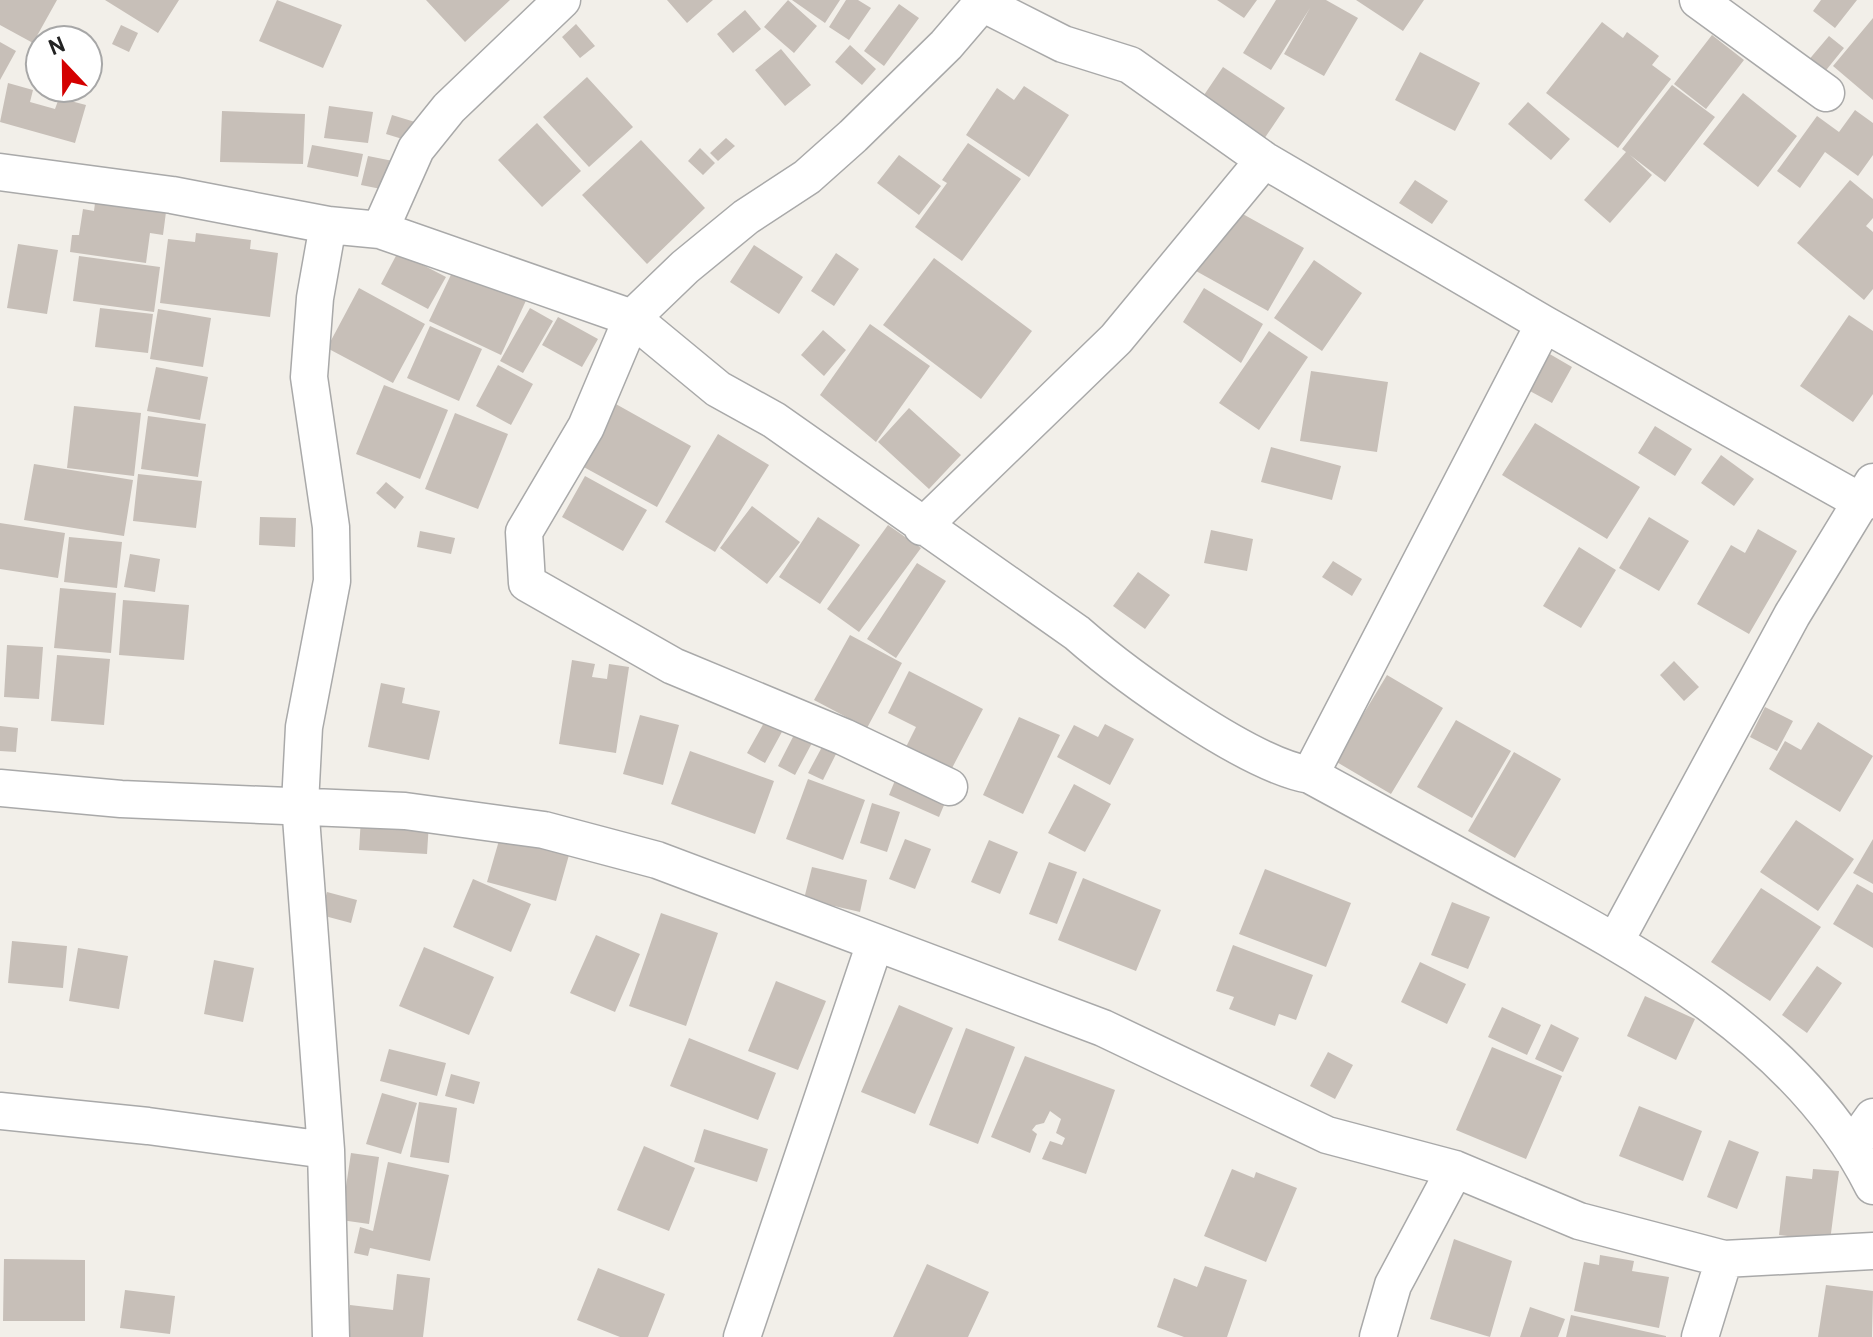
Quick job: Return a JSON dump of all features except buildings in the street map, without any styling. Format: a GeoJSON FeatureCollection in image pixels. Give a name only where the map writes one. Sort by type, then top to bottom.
{"type":"FeatureCollection","features":[{"type":"Feature","properties":{"kind":"street"},"geometry":{"type":"LineString","coordinates":[[380,230],[416,149],[449,108],[562,0]]}},
{"type":"Feature","properties":{"kind":"street"},"geometry":{"type":"LineString","coordinates":[[1698,0],[1826,93]]}},
{"type":"Feature","properties":{"kind":"street"},"geometry":{"type":"LineString","coordinates":[[949,787],[844,737],[673,666],[527,583],[524,532],[586,427],[632,318],[685,267],[746,217],[807,177],[853,136],[946,45],[980,1],[1063,44],[1130,65],[1264,160],[1544,324],[1868,493],[1792,615],[1616,940]]}},
{"type":"Feature","properties":{"kind":"street"},"geometry":{"type":"LineString","coordinates":[[922,527],[1116,339],[1264,160]]}},
{"type":"Feature","properties":{"kind":"street"},"geometry":{"type":"LineString","coordinates":[[0,172],[172,195],[328,225],[380,230],[632,318],[718,389],[774,420],[922,527],[1077,633],[1111,663],[1215,731],[1286,771],[1310,775],[1616,940],[1714,1007],[1791,1075],[1863,1131],[1873,1186]]}},
{"type":"Feature","properties":{"kind":"street"},"geometry":{"type":"LineString","coordinates":[[328,225],[315,298],[309,377],[331,527],[332,581],[304,727],[300,804],[326,1150],[331,1337]]}},
{"type":"Feature","properties":{"kind":"street"},"geometry":{"type":"LineString","coordinates":[[1310,775],[1544,324]]}},
{"type":"Feature","properties":{"kind":"street"},"geometry":{"type":"LineString","coordinates":[[0,788],[121,799],[300,804],[405,811],[544,830],[657,860],[1103,1028],[1327,1135],[1455,1169],[1579,1221],[1724,1259],[1873,1251]]}},
{"type":"Feature","properties":{"kind":"street"},"geometry":{"type":"LineString","coordinates":[[742,1337],[875,943]]}},
{"type":"Feature","properties":{"kind":"street"},"geometry":{"type":"LineString","coordinates":[[0,1111],[148,1126],[326,1150]]}},
{"type":"Feature","properties":{"kind":"street"},"geometry":{"type":"LineString","coordinates":[[1378,1337],[1393,1285],[1455,1169]]}},
{"type":"Feature","properties":{"kind":"street"},"geometry":{"type":"LineString","coordinates":[[1700,1337],[1724,1259]]}}]}
